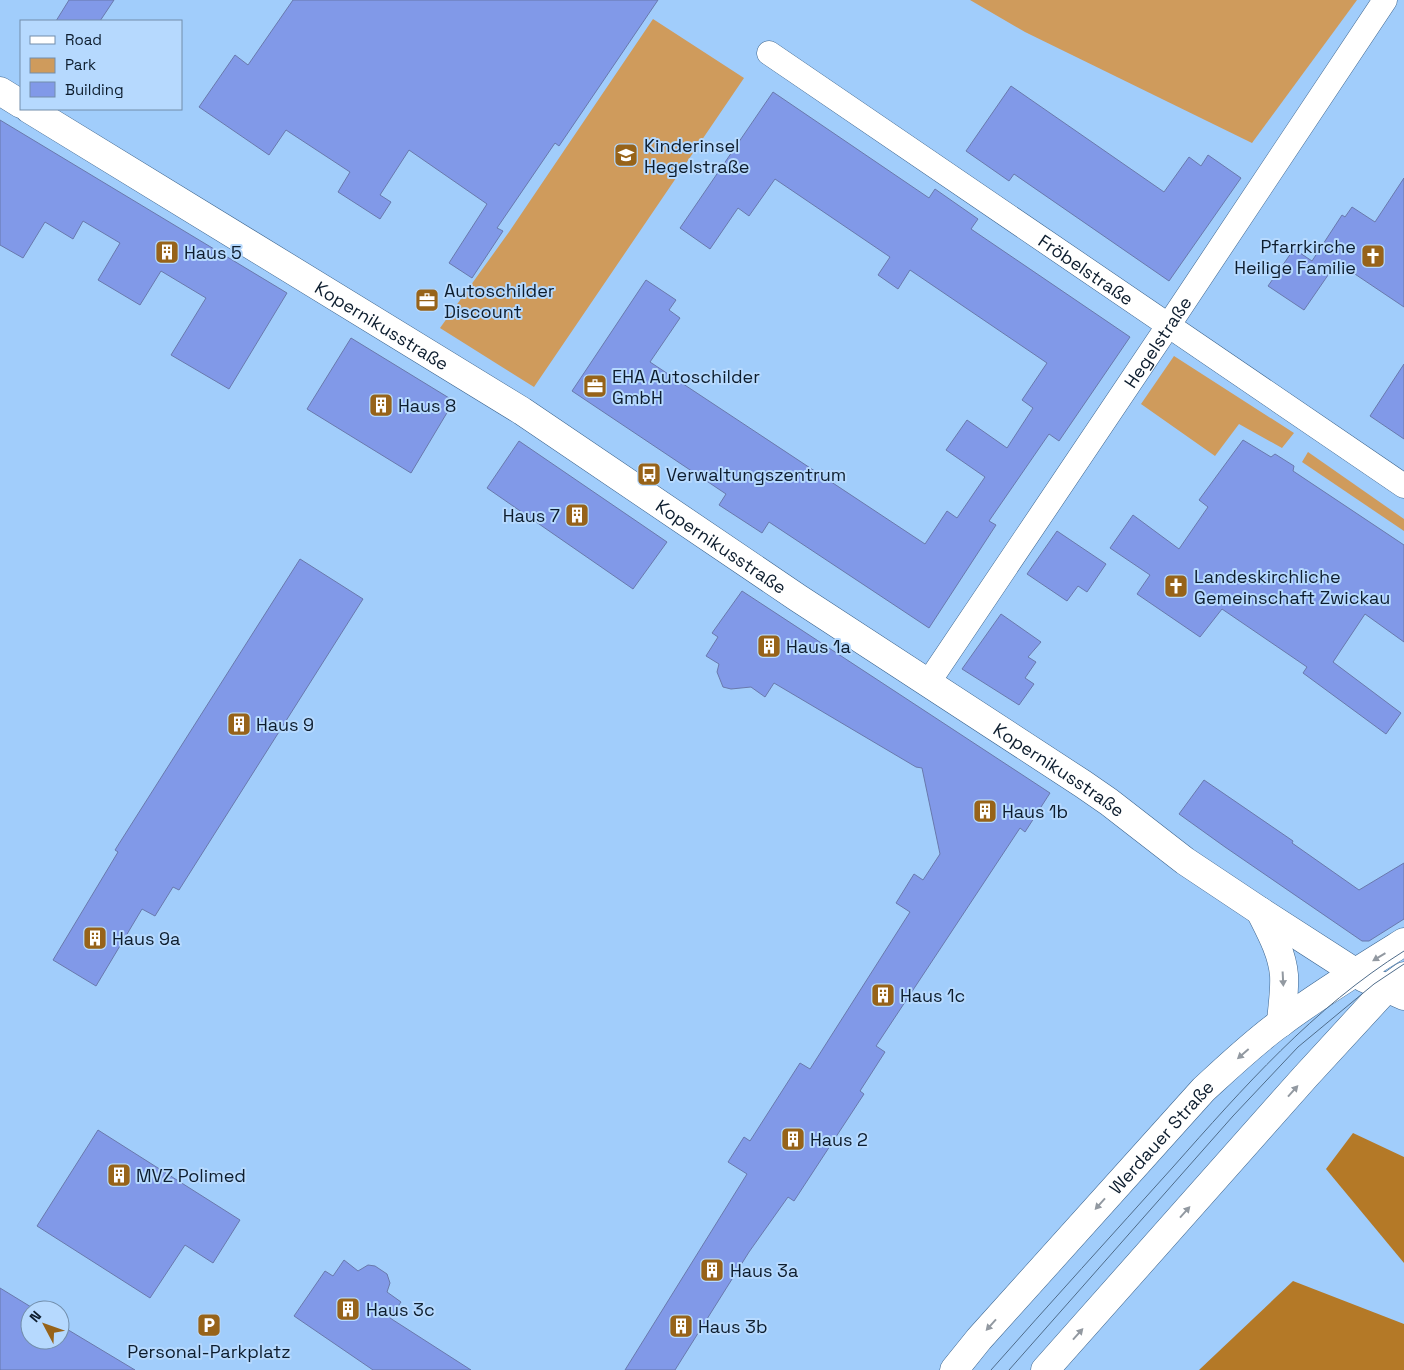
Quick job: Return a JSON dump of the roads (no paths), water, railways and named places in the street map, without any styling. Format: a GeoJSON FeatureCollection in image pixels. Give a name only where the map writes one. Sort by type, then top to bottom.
{"type":"FeatureCollection","features":[{"type":"Feature","properties":{"kind":"street","name":"Hegelstraße"},"geometry":{"type":"LineString","coordinates":[[928,683],[1385,0]]}},
{"type":"Feature","properties":{"kind":"street","name":"Fröbelstraße"},"geometry":{"type":"LineString","coordinates":[[769,53],[1404,486]]}},
{"type":"Feature","properties":{"kind":"street"},"geometry":{"type":"LineString","coordinates":[[0,91],[20,103]]}},
{"type":"Feature","properties":{"kind":"street","name":"Kopernikusstraße"},"geometry":{"type":"LineString","coordinates":[[31,110],[522,412],[798,598],[1083,784],[1185,861],[1260,911],[1355,972],[1398,987]]}},
{"type":"Feature","properties":{"kind":"street"},"geometry":{"type":"LineString","coordinates":[[1260,911],[1273,937],[1284,974],[1284,994],[1280,1023]]}},
{"type":"Feature","properties":{"kind":"street","name":"Werdauer Straße"},"geometry":{"type":"LineString","coordinates":[[954,1370],[978,1339],[1204,1090],[1241,1055],[1280,1023],[1355,972],[1404,942]]}},
{"type":"Feature","properties":{"kind":"street"},"geometry":{"type":"LineString","coordinates":[[1045,1370],[1305,1077],[1398,987]]}},
{"type":"Feature","properties":{"kind":"tram line"},"geometry":{"type":"LineString","coordinates":[[991,1370],[1253,1079],[1309,1024],[1339,998],[1371,973],[1404,951]]}},
{"type":"Feature","properties":{"kind":"tram line"},"geometry":{"type":"LineString","coordinates":[[1009,1370],[1233,1116],[1298,1047],[1374,984],[1404,964]]}},
{"type":"Feature","properties":{"kind":"place","name":"Kinderinsel Hegelstraße"},"geometry":{"type":"Point","coordinates":[626,155]}},
{"type":"Feature","properties":{"kind":"place","name":"Haus 5"},"geometry":{"type":"Point","coordinates":[167,252]}},
{"type":"Feature","properties":{"kind":"place","name":"Pfarrkirche Heilige Familie"},"geometry":{"type":"Point","coordinates":[1373,256]}},
{"type":"Feature","properties":{"kind":"place","name":"Autoschilder Discount"},"geometry":{"type":"Point","coordinates":[427,300]}},
{"type":"Feature","properties":{"kind":"place","name":"EHA Autoschilder GmbH"},"geometry":{"type":"Point","coordinates":[595,386]}},
{"type":"Feature","properties":{"kind":"place","name":"Haus 8"},"geometry":{"type":"Point","coordinates":[381,405]}},
{"type":"Feature","properties":{"kind":"place","name":"Verwaltungszentrum"},"geometry":{"type":"Point","coordinates":[649,474]}},
{"type":"Feature","properties":{"kind":"place","name":"Haus 7"},"geometry":{"type":"Point","coordinates":[577,515]}},
{"type":"Feature","properties":{"kind":"place","name":"Landeskirchliche Gemeinschaft Zwickau"},"geometry":{"type":"Point","coordinates":[1176,586]}},
{"type":"Feature","properties":{"kind":"place","name":"Haus 1a"},"geometry":{"type":"Point","coordinates":[769,646]}},
{"type":"Feature","properties":{"kind":"place","name":"Haus 9"},"geometry":{"type":"Point","coordinates":[239,724]}},
{"type":"Feature","properties":{"kind":"place","name":"Haus 1b"},"geometry":{"type":"Point","coordinates":[985,811]}},
{"type":"Feature","properties":{"kind":"place","name":"Haus 9a"},"geometry":{"type":"Point","coordinates":[95,938]}},
{"type":"Feature","properties":{"kind":"place","name":"Haus 1c"},"geometry":{"type":"Point","coordinates":[883,995]}},
{"type":"Feature","properties":{"kind":"place","name":"Haus 2"},"geometry":{"type":"Point","coordinates":[793,1139]}},
{"type":"Feature","properties":{"kind":"place","name":"MVZ Polimed"},"geometry":{"type":"Point","coordinates":[119,1175]}},
{"type":"Feature","properties":{"kind":"place","name":"Haus 3a"},"geometry":{"type":"Point","coordinates":[712,1270]}},
{"type":"Feature","properties":{"kind":"place","name":"Haus 3c"},"geometry":{"type":"Point","coordinates":[348,1309]}},
{"type":"Feature","properties":{"kind":"place","name":"Personal-Parkplatz"},"geometry":{"type":"Point","coordinates":[209,1325]}},
{"type":"Feature","properties":{"kind":"place","name":"Haus 3b"},"geometry":{"type":"Point","coordinates":[681,1326]}}]}
